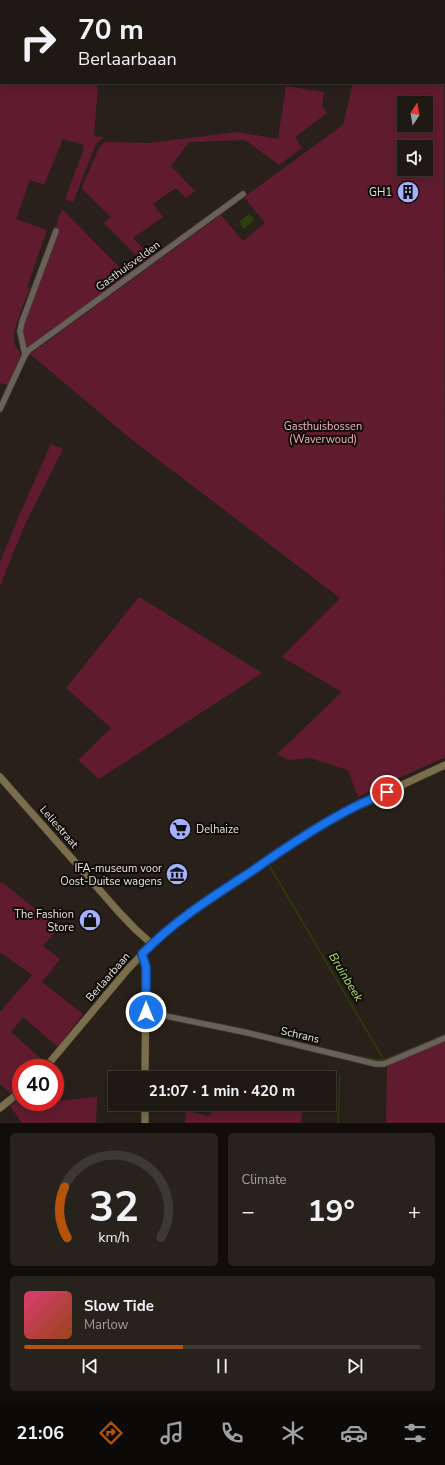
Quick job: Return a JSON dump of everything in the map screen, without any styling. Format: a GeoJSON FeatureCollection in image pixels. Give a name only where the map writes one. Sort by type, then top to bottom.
{"type":"FeatureCollection","features":[{"type":"Feature","properties":{"kind":"street","name":"Gasthuisvelden"},"geometry":{"type":"LineString","coordinates":[[0,409],[25,355],[29,350],[244,194]]}},
{"type":"Feature","properties":{"kind":"street"},"geometry":{"type":"LineString","coordinates":[[25,355],[20,332],[22,322],[29,299],[56,232]]}},
{"type":"Feature","properties":{"kind":"street","name":"Berlaarbaan"},"geometry":{"type":"LineString","coordinates":[[53,1059],[128,969],[152,944],[182,918],[306,835],[344,812],[445,765]]}},
{"type":"Feature","properties":{"kind":"street","name":"Leliestraat"},"geometry":{"type":"LineString","coordinates":[[0,777],[118,912],[152,944]]}},
{"type":"Feature","properties":{"kind":"street"},"geometry":{"type":"LineString","coordinates":[[142,954],[146,967],[145,1071]]}},
{"type":"Feature","properties":{"kind":"street","name":"Schrans"},"geometry":{"type":"LineString","coordinates":[[146,1012],[244,1032],[376,1064],[384,1064],[445,1038]]}},
{"type":"Feature","properties":{"kind":"street"},"geometry":{"type":"LineString","coordinates":[[0,1108],[12,1098]]}},
{"type":"Feature","properties":{"kind":"street"},"geometry":{"type":"LineString","coordinates":[[145,1111],[145,1123]]}},
{"type":"Feature","properties":{"kind":"green space"},"geometry":{"type":"Polygon","coordinates":[[[0,84],[98,84],[94,136],[104,137],[96,144],[73,202],[65,199],[84,145],[63,139],[44,185],[30,180],[16,219],[47,230],[27,287],[30,288],[15,328],[14,342],[21,354],[8,385],[0,383],[0,84]]]}},
{"type":"Feature","properties":{"kind":"green space","name":"Gasthuisbossen (Waverwoud)"},"geometry":{"type":"Polygon","coordinates":[[[353,84],[444,84],[445,757],[358,797],[348,770],[310,758],[288,760],[277,754],[342,692],[282,657],[340,598],[131,439],[30,354],[221,215],[243,241],[265,223],[244,197],[343,125],[353,84]]]}},
{"type":"Feature","properties":{"kind":"green space"},"geometry":{"type":"Polygon","coordinates":[[[286,86],[324,92],[322,106],[327,113],[295,137],[302,148],[279,165],[245,140],[189,142],[171,166],[195,191],[186,198],[176,188],[153,204],[163,217],[133,238],[153,259],[143,262],[104,223],[111,217],[83,190],[82,187],[99,148],[104,142],[149,143],[238,132],[278,139],[286,86]]]}},
{"type":"Feature","properties":{"kind":"green space"},"geometry":{"type":"Polygon","coordinates":[[[62,209],[127,275],[26,350],[19,336],[30,308],[36,279],[62,209]]]}},
{"type":"Feature","properties":{"kind":"green space"},"geometry":{"type":"Polygon","coordinates":[[[51,444],[63,449],[26,522],[0,586],[0,562],[51,444]]]}},
{"type":"Feature","properties":{"kind":"green space"},"geometry":{"type":"Polygon","coordinates":[[[139,597],[262,673],[99,779],[78,760],[111,728],[66,688],[139,597]]]}},
{"type":"Feature","properties":{"kind":"green space"},"geometry":{"type":"Polygon","coordinates":[[[2,882],[59,928],[43,946],[60,959],[42,982],[83,1014],[58,1047],[23,1017],[11,1032],[42,1059],[12,1059],[11,1094],[0,1084],[0,1012],[32,975],[0,952],[0,884],[2,882]]]}},
{"type":"Feature","properties":{"kind":"green space"},"geometry":{"type":"Polygon","coordinates":[[[445,1041],[445,1123],[386,1123],[387,1066],[445,1041]]]}},
{"type":"Feature","properties":{"kind":"green space"},"geometry":{"type":"Polygon","coordinates":[[[97,1097],[96,1123],[22,1123],[14,1111],[64,1111],[64,1100],[97,1097]]]}},
{"type":"Feature","properties":{"kind":"green space"},"geometry":{"type":"Polygon","coordinates":[[[186,1111],[210,1116],[211,1111],[302,1111],[301,1123],[185,1123],[186,1111]]]}},
{"type":"Feature","properties":{"kind":"shaded area"},"geometry":{"type":"Polygon","coordinates":[[[249,214],[254,220],[244,229],[240,221],[249,214]]]}},
{"type":"Feature","properties":{"kind":"waterway","name":"Bruinbeek"},"geometry":{"type":"LineString","coordinates":[[269,865],[384,1060],[340,1053]]}},
{"type":"Feature","properties":{"kind":"waterway"},"geometry":{"type":"LineString","coordinates":[[384,1060],[445,1035]]}},
{"type":"Feature","properties":{"kind":"waterway","name":"Bruinbeek"},"geometry":{"type":"LineString","coordinates":[[338,1123],[340,1076]]}},
{"type":"Feature","properties":{"kind":"place","name":"GH1"},"geometry":{"type":"Point","coordinates":[408,192]}},
{"type":"Feature","properties":{"kind":"place","name":"Delhaize"},"geometry":{"type":"Point","coordinates":[180,829]}},
{"type":"Feature","properties":{"kind":"place","name":"IFA-museum voor Oost-Duitse wagens"},"geometry":{"type":"Point","coordinates":[177,874]}},
{"type":"Feature","properties":{"kind":"place","name":"The Fashion Store"},"geometry":{"type":"Point","coordinates":[90,920]}},
{"type":"Feature","properties":{"kind":"route"},"geometry":{"type":"LineString","coordinates":[[146,1012],[146,967],[142,954],[152,944],[182,918],[200,905],[306,835],[344,812],[387,792]]}}]}
